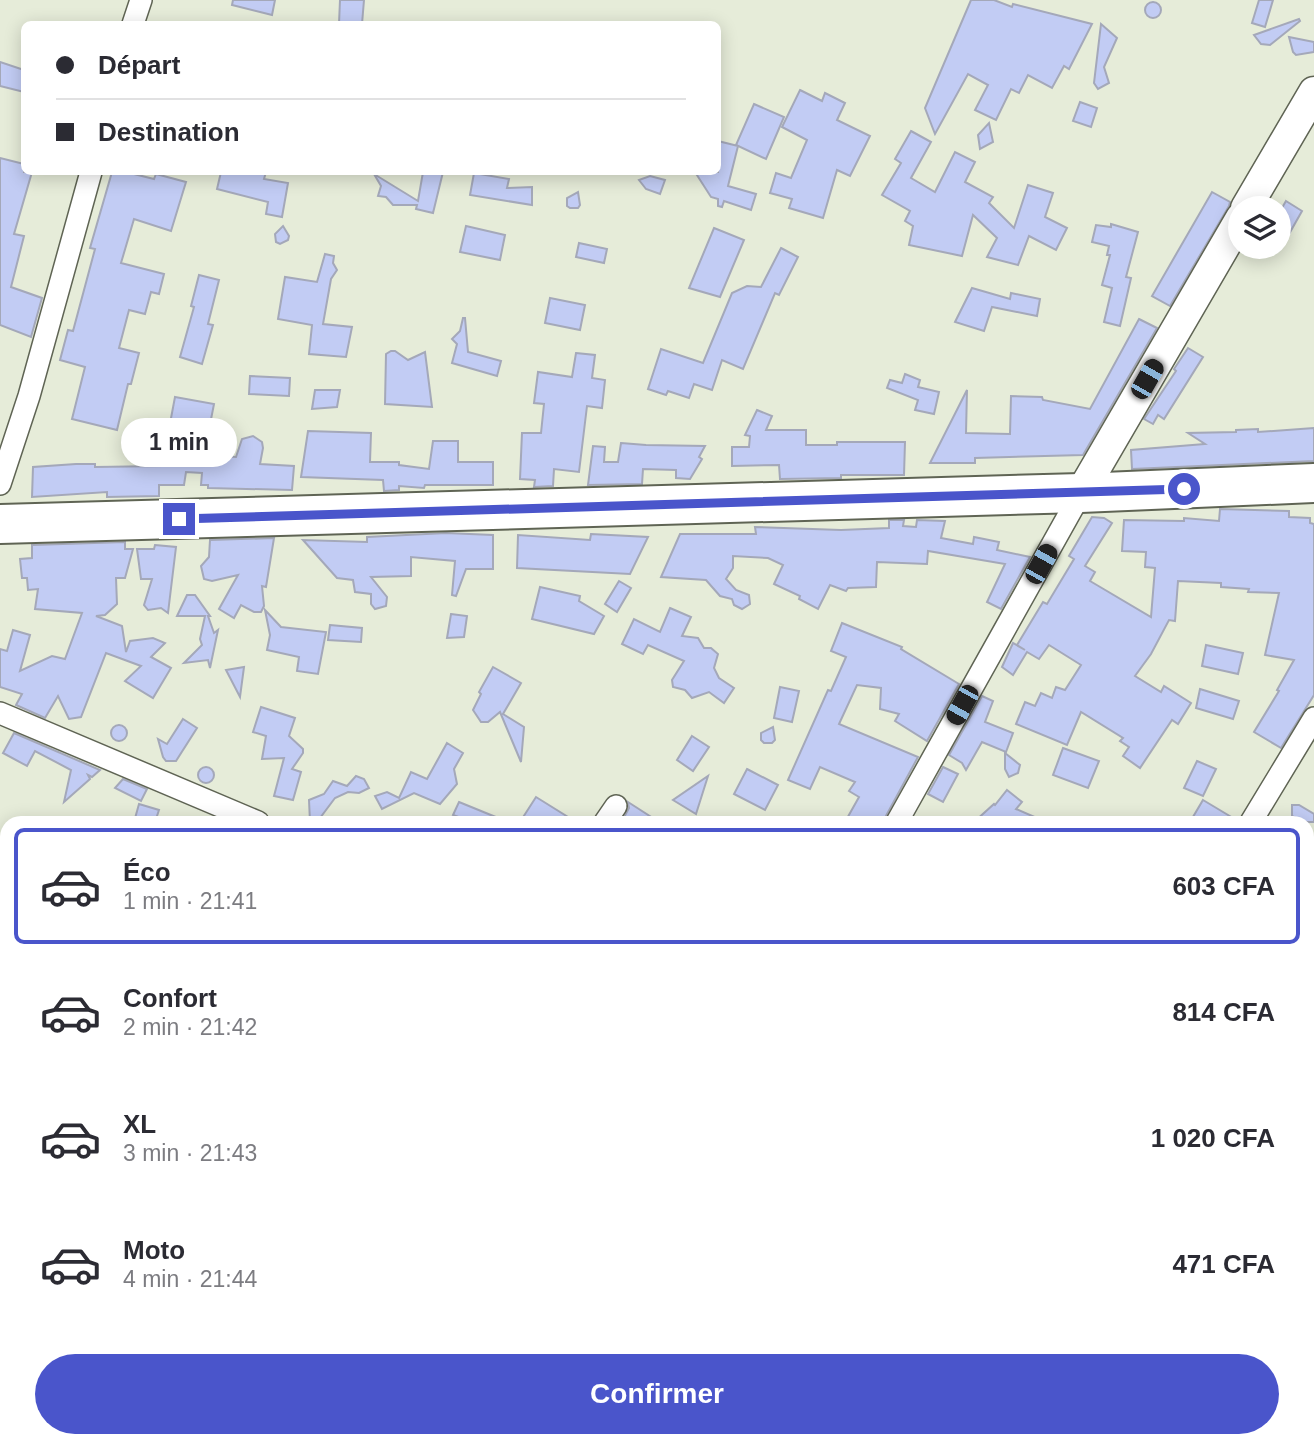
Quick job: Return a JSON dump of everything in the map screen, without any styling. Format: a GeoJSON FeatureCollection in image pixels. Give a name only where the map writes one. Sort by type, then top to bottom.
{"type":"FeatureCollection","features":[{"type":"Feature","properties":{"kind":"highway"},"geometry":{"type":"LineString","coordinates":[[0,524],[1081,493],[1314,483]]}},
{"type":"Feature","properties":{"kind":"main road"},"geometry":{"type":"LineString","coordinates":[[1254,196],[1314,92]]}},
{"type":"Feature","properties":{"kind":"main road"},"geometry":{"type":"LineString","coordinates":[[1081,493],[1228,240]]}},
{"type":"Feature","properties":{"kind":"street"},"geometry":{"type":"LineString","coordinates":[[134,21],[141,0]]}},
{"type":"Feature","properties":{"kind":"street"},"geometry":{"type":"LineString","coordinates":[[0,484],[29,396],[90,175]]}},
{"type":"Feature","properties":{"kind":"street"},"geometry":{"type":"LineString","coordinates":[[900,816],[1081,493]]}},
{"type":"Feature","properties":{"kind":"street"},"geometry":{"type":"LineString","coordinates":[[0,713],[244,816]]}},
{"type":"Feature","properties":{"kind":"street"},"geometry":{"type":"LineString","coordinates":[[1255,816],[1314,718]]}},
{"type":"Feature","properties":{"kind":"building"},"geometry":{"type":"Polygon","coordinates":[[[233,0],[275,0],[272,15],[232,5],[233,0]]]}},
{"type":"Feature","properties":{"kind":"building"},"geometry":{"type":"Polygon","coordinates":[[[340,0],[364,0],[362,21],[339,21],[340,0]]]}},
{"type":"Feature","properties":{"kind":"building"},"geometry":{"type":"Polygon","coordinates":[[[971,0],[994,0],[1012,7],[1013,4],[1092,24],[1069,69],[1064,66],[1052,88],[1028,75],[1019,93],[1011,89],[996,120],[975,110],[988,85],[968,74],[935,134],[925,108],[971,0]]]}},
{"type":"Feature","properties":{"kind":"building"},"geometry":{"type":"Polygon","coordinates":[[[1259,0],[1273,0],[1265,27],[1252,23],[1259,0]]]}},
{"type":"Feature","properties":{"kind":"building"},"geometry":{"type":"Polygon","coordinates":[[[1153,2],[1159,4],[1159,16],[1153,18],[1147,16],[1145,10],[1147,4],[1153,2]]]}},
{"type":"Feature","properties":{"kind":"building"},"geometry":{"type":"Polygon","coordinates":[[[1299,19],[1300,21],[1270,45],[1261,44],[1254,35],[1299,19]]]}},
{"type":"Feature","properties":{"kind":"building"},"geometry":{"type":"Polygon","coordinates":[[[1101,24],[1117,38],[1104,67],[1109,83],[1098,89],[1094,83],[1101,24]]]}},
{"type":"Feature","properties":{"kind":"building"},"geometry":{"type":"Polygon","coordinates":[[[1289,37],[1314,42],[1314,52],[1296,55],[1289,37]]]}},
{"type":"Feature","properties":{"kind":"building"},"geometry":{"type":"Polygon","coordinates":[[[0,62],[21,69],[21,91],[0,86],[0,62]]]}},
{"type":"Feature","properties":{"kind":"building"},"geometry":{"type":"Polygon","coordinates":[[[800,90],[822,101],[825,93],[845,103],[837,120],[870,136],[850,176],[837,170],[823,218],[789,208],[792,199],[770,193],[776,173],[791,178],[807,140],[782,127],[800,90]]]}},
{"type":"Feature","properties":{"kind":"building"},"geometry":{"type":"Polygon","coordinates":[[[1080,102],[1097,108],[1091,127],[1073,121],[1080,102]]]}},
{"type":"Feature","properties":{"kind":"building"},"geometry":{"type":"Polygon","coordinates":[[[754,104],[784,117],[766,159],[736,145],[754,104]]]}},
{"type":"Feature","properties":{"kind":"building"},"geometry":{"type":"Polygon","coordinates":[[[989,123],[993,142],[980,149],[978,135],[989,123]]]}},
{"type":"Feature","properties":{"kind":"building"},"geometry":{"type":"Polygon","coordinates":[[[911,131],[931,142],[911,178],[935,192],[955,152],[975,162],[965,182],[993,197],[989,203],[1014,228],[1028,185],[1053,193],[1045,217],[1067,228],[1056,250],[1029,236],[1018,265],[987,257],[997,238],[973,215],[962,256],[909,245],[913,226],[905,221],[910,211],[882,195],[901,163],[895,159],[911,131]]]}},
{"type":"Feature","properties":{"kind":"building"},"geometry":{"type":"Polygon","coordinates":[[[721,142],[738,146],[728,186],[756,194],[751,210],[724,201],[722,207],[718,206],[718,199],[711,197],[697,175],[721,175],[721,142]]]}},
{"type":"Feature","properties":{"kind":"building"},"geometry":{"type":"Polygon","coordinates":[[[0,158],[21,163],[21,175],[31,175],[14,234],[24,236],[11,287],[42,298],[31,337],[0,325],[0,158]]]}},
{"type":"Feature","properties":{"kind":"building"},"geometry":{"type":"Polygon","coordinates":[[[111,175],[138,175],[154,179],[156,175],[160,175],[186,182],[171,231],[134,219],[121,263],[164,274],[159,294],[151,292],[145,314],[129,310],[119,348],[139,353],[117,430],[72,419],[85,367],[60,360],[68,330],[73,331],[95,249],[90,248],[111,175]]]}},
{"type":"Feature","properties":{"kind":"building"},"geometry":{"type":"Polygon","coordinates":[[[220,175],[265,175],[264,179],[288,183],[282,217],[266,214],[268,202],[217,189],[220,175]]]}},
{"type":"Feature","properties":{"kind":"building"},"geometry":{"type":"Polygon","coordinates":[[[375,175],[376,175],[418,201],[422,175],[442,175],[433,213],[416,209],[417,205],[393,205],[386,197],[378,196],[381,186],[375,175]]]}},
{"type":"Feature","properties":{"kind":"building"},"geometry":{"type":"Polygon","coordinates":[[[474,175],[486,175],[509,179],[507,188],[532,187],[532,205],[470,195],[474,175]]]}},
{"type":"Feature","properties":{"kind":"building"},"geometry":{"type":"Polygon","coordinates":[[[650,176],[665,180],[660,194],[646,189],[639,180],[650,176]]]}},
{"type":"Feature","properties":{"kind":"building"},"geometry":{"type":"Polygon","coordinates":[[[578,192],[580,205],[578,208],[570,208],[567,206],[567,198],[578,192]]]}},
{"type":"Feature","properties":{"kind":"building"},"geometry":{"type":"Polygon","coordinates":[[[1212,192],[1228,201],[1228,208],[1170,306],[1152,296],[1212,192]]]}},
{"type":"Feature","properties":{"kind":"building"},"geometry":{"type":"Polygon","coordinates":[[[1291,204],[1302,211],[1291,230],[1291,204]]]}},
{"type":"Feature","properties":{"kind":"building"},"geometry":{"type":"Polygon","coordinates":[[[1111,224],[1138,232],[1126,277],[1131,278],[1120,326],[1104,322],[1112,288],[1102,285],[1110,255],[1107,255],[1109,246],[1092,242],[1096,225],[1111,227],[1111,224]]]}},
{"type":"Feature","properties":{"kind":"building"},"geometry":{"type":"Polygon","coordinates":[[[283,226],[289,236],[288,240],[280,244],[276,242],[275,234],[283,226]]]}},
{"type":"Feature","properties":{"kind":"building"},"geometry":{"type":"Polygon","coordinates":[[[466,226],[505,235],[500,260],[460,252],[466,226]]]}},
{"type":"Feature","properties":{"kind":"building"},"geometry":{"type":"Polygon","coordinates":[[[714,228],[744,240],[720,297],[689,288],[714,228]]]}},
{"type":"Feature","properties":{"kind":"building"},"geometry":{"type":"Polygon","coordinates":[[[579,243],[607,249],[604,263],[576,257],[579,243]]]}},
{"type":"Feature","properties":{"kind":"building"},"geometry":{"type":"Polygon","coordinates":[[[781,248],[798,257],[779,295],[775,293],[743,369],[722,360],[712,390],[694,384],[689,398],[668,391],[666,395],[648,389],[661,349],[703,363],[732,293],[747,286],[761,287],[781,248]]]}},
{"type":"Feature","properties":{"kind":"building"},"geometry":{"type":"Polygon","coordinates":[[[325,254],[334,256],[333,263],[337,270],[331,279],[323,324],[352,327],[346,357],[309,354],[312,325],[278,319],[285,277],[317,282],[325,254]]]}},
{"type":"Feature","properties":{"kind":"building"},"geometry":{"type":"Polygon","coordinates":[[[199,275],[219,280],[208,324],[213,325],[202,364],[180,357],[194,307],[191,306],[199,275]]]}},
{"type":"Feature","properties":{"kind":"building"},"geometry":{"type":"Polygon","coordinates":[[[972,288],[1010,299],[1011,293],[1040,299],[1037,316],[992,307],[984,331],[955,322],[972,288]]]}},
{"type":"Feature","properties":{"kind":"building"},"geometry":{"type":"Polygon","coordinates":[[[550,298],[585,305],[580,330],[545,323],[550,298]]]}},
{"type":"Feature","properties":{"kind":"building"},"geometry":{"type":"Polygon","coordinates":[[[463,318],[468,352],[501,361],[497,376],[452,363],[457,344],[452,339],[460,331],[463,318]]]}},
{"type":"Feature","properties":{"kind":"building"},"geometry":{"type":"Polygon","coordinates":[[[1139,319],[1157,328],[1083,455],[975,458],[975,463],[930,463],[967,390],[966,433],[1010,434],[1011,396],[1042,397],[1043,400],[1090,409],[1139,319]]]}},
{"type":"Feature","properties":{"kind":"building"},"geometry":{"type":"Polygon","coordinates":[[[1188,348],[1203,357],[1164,419],[1158,415],[1153,424],[1144,419],[1188,348]]]}},
{"type":"Feature","properties":{"kind":"building"},"geometry":{"type":"Polygon","coordinates":[[[391,351],[408,360],[425,352],[432,407],[385,404],[386,354],[391,351]]]}},
{"type":"Feature","properties":{"kind":"building"},"geometry":{"type":"Polygon","coordinates":[[[576,353],[595,355],[592,378],[605,380],[602,408],[587,406],[579,472],[554,469],[553,486],[534,487],[535,480],[520,479],[522,433],[541,433],[544,404],[534,403],[538,372],[572,377],[576,353]]]}},
{"type":"Feature","properties":{"kind":"building"},"geometry":{"type":"Polygon","coordinates":[[[905,374],[920,380],[918,387],[939,392],[934,414],[915,410],[918,400],[887,388],[890,380],[902,383],[905,374]]]}},
{"type":"Feature","properties":{"kind":"building"},"geometry":{"type":"Polygon","coordinates":[[[250,376],[290,378],[289,396],[249,394],[250,376]]]}},
{"type":"Feature","properties":{"kind":"building"},"geometry":{"type":"Polygon","coordinates":[[[315,390],[340,390],[337,407],[312,409],[315,390]]]}},
{"type":"Feature","properties":{"kind":"building"},"geometry":{"type":"Polygon","coordinates":[[[175,397],[214,404],[204,455],[236,457],[242,439],[253,436],[262,442],[260,464],[294,466],[292,490],[208,488],[208,485],[201,485],[202,473],[186,472],[184,485],[159,485],[159,496],[107,497],[107,492],[32,497],[33,467],[76,464],[95,464],[95,467],[162,466],[175,397]]]}},
{"type":"Feature","properties":{"kind":"building"},"geometry":{"type":"Polygon","coordinates":[[[757,410],[772,416],[766,430],[806,430],[806,445],[905,442],[904,475],[780,479],[779,465],[732,466],[732,447],[749,447],[750,436],[745,435],[757,410]]]}},
{"type":"Feature","properties":{"kind":"building"},"geometry":{"type":"Polygon","coordinates":[[[1314,428],[1314,461],[1132,469],[1131,450],[1205,444],[1188,433],[1314,428]]]}},
{"type":"Feature","properties":{"kind":"building"},"geometry":{"type":"Polygon","coordinates":[[[308,431],[371,433],[370,462],[399,462],[399,465],[429,469],[433,441],[458,441],[458,462],[493,462],[493,485],[425,485],[424,488],[399,486],[399,490],[384,491],[383,480],[301,477],[308,431]]]}},
{"type":"Feature","properties":{"kind":"building"},"geometry":{"type":"Polygon","coordinates":[[[621,443],[705,446],[699,457],[702,459],[690,479],[676,478],[676,470],[643,469],[642,484],[588,485],[593,446],[605,447],[604,462],[618,462],[621,443]]]}},
{"type":"Feature","properties":{"kind":"building"},"geometry":{"type":"Polygon","coordinates":[[[1220,509],[1289,511],[1289,517],[1310,518],[1310,523],[1314,524],[1314,695],[1281,748],[1254,732],[1294,660],[1265,655],[1279,593],[1248,592],[1249,589],[1221,587],[1221,583],[1178,581],[1175,621],[1169,620],[1151,654],[1135,676],[1161,692],[1164,686],[1191,703],[1178,724],[1172,720],[1140,768],[1123,756],[1129,747],[1120,741],[1123,738],[1081,712],[1067,745],[1016,724],[1025,702],[1035,706],[1041,693],[1052,698],[1056,687],[1065,690],[1081,665],[1049,645],[1039,659],[1027,652],[1013,675],[1002,667],[1013,643],[1025,650],[1017,645],[1043,602],[1047,604],[1074,559],[1069,556],[1092,517],[1104,518],[1112,523],[1085,566],[1095,572],[1090,581],[1151,617],[1155,568],[1145,567],[1146,552],[1122,551],[1124,520],[1184,521],[1184,518],[1219,521],[1220,509]]]}},
{"type":"Feature","properties":{"kind":"building"},"geometry":{"type":"Polygon","coordinates":[[[889,520],[904,520],[903,526],[916,527],[917,520],[945,521],[941,538],[973,544],[974,537],[999,542],[997,550],[1030,557],[1001,609],[987,602],[1005,564],[928,551],[927,564],[877,562],[876,587],[848,588],[846,591],[830,585],[818,609],[799,599],[800,596],[774,584],[783,565],[768,558],[733,556],[733,568],[726,579],[736,590],[749,595],[750,604],[742,609],[734,605],[732,599],[720,596],[706,580],[661,577],[680,534],[756,534],[755,527],[841,530],[889,528],[889,520]]]}},
{"type":"Feature","properties":{"kind":"building"},"geometry":{"type":"Polygon","coordinates":[[[446,533],[493,535],[493,569],[466,569],[456,596],[452,595],[455,561],[411,557],[411,576],[371,577],[387,597],[386,606],[375,609],[371,604],[371,594],[355,592],[353,580],[337,578],[303,540],[367,542],[367,537],[446,533]]]}},
{"type":"Feature","properties":{"kind":"building"},"geometry":{"type":"Polygon","coordinates":[[[591,534],[648,537],[630,574],[517,568],[518,535],[590,540],[591,534]]]}},
{"type":"Feature","properties":{"kind":"building"},"geometry":{"type":"Polygon","coordinates":[[[274,538],[266,587],[262,586],[264,606],[261,612],[254,612],[241,605],[234,618],[219,609],[238,575],[212,581],[204,579],[201,566],[209,557],[210,540],[274,538]]]}},
{"type":"Feature","properties":{"kind":"building"},"geometry":{"type":"Polygon","coordinates":[[[125,542],[125,549],[133,549],[125,578],[116,578],[117,604],[105,615],[96,616],[122,626],[126,652],[130,641],[153,638],[165,643],[151,657],[171,668],[153,698],[125,681],[141,666],[106,653],[81,717],[69,719],[58,696],[45,718],[16,705],[22,694],[0,687],[0,649],[7,651],[13,630],[30,635],[20,671],[52,656],[65,659],[82,613],[35,609],[38,589],[28,590],[27,578],[22,578],[20,559],[32,558],[32,545],[125,542]]]}},
{"type":"Feature","properties":{"kind":"building"},"geometry":{"type":"Polygon","coordinates":[[[155,545],[176,547],[168,613],[161,608],[148,610],[144,605],[152,579],[141,579],[137,549],[154,549],[155,545]]]}},
{"type":"Feature","properties":{"kind":"building"},"geometry":{"type":"Polygon","coordinates":[[[619,581],[631,588],[617,612],[605,604],[619,581]]]}},
{"type":"Feature","properties":{"kind":"building"},"geometry":{"type":"Polygon","coordinates":[[[540,587],[580,596],[579,601],[604,616],[594,634],[532,619],[540,587]]]}},
{"type":"Feature","properties":{"kind":"building"},"geometry":{"type":"Polygon","coordinates":[[[187,595],[195,595],[210,616],[214,633],[218,630],[210,668],[208,660],[184,663],[202,645],[200,639],[205,616],[177,616],[187,595]]]}},
{"type":"Feature","properties":{"kind":"building"},"geometry":{"type":"Polygon","coordinates":[[[670,608],[691,617],[682,636],[698,638],[704,648],[711,648],[718,654],[714,668],[719,678],[734,688],[724,703],[709,692],[692,698],[685,690],[673,687],[672,680],[684,661],[648,645],[643,654],[622,644],[634,619],[660,632],[670,608]]]}},
{"type":"Feature","properties":{"kind":"building"},"geometry":{"type":"Polygon","coordinates":[[[265,610],[281,627],[326,632],[318,674],[297,671],[299,657],[267,650],[270,635],[265,610]]]}},
{"type":"Feature","properties":{"kind":"building"},"geometry":{"type":"Polygon","coordinates":[[[451,614],[467,616],[464,637],[447,638],[451,614]]]}},
{"type":"Feature","properties":{"kind":"building"},"geometry":{"type":"Polygon","coordinates":[[[842,623],[902,647],[901,649],[959,684],[927,741],[895,721],[899,714],[880,709],[881,688],[857,685],[839,724],[918,757],[886,816],[848,816],[859,797],[849,791],[855,782],[820,767],[810,789],[788,780],[828,690],[831,691],[846,657],[831,651],[842,623]]]}},
{"type":"Feature","properties":{"kind":"building"},"geometry":{"type":"Polygon","coordinates":[[[330,625],[362,628],[361,642],[328,640],[330,625]]]}},
{"type":"Feature","properties":{"kind":"building"},"geometry":{"type":"Polygon","coordinates":[[[1206,645],[1243,653],[1238,674],[1202,666],[1206,645]]]}},
{"type":"Feature","properties":{"kind":"building"},"geometry":{"type":"Polygon","coordinates":[[[244,667],[240,697],[226,670],[244,667]]]}},
{"type":"Feature","properties":{"kind":"building"},"geometry":{"type":"Polygon","coordinates":[[[493,667],[521,683],[503,714],[524,727],[521,762],[500,712],[488,722],[481,722],[473,710],[481,694],[479,692],[493,667]]]}},
{"type":"Feature","properties":{"kind":"building"},"geometry":{"type":"Polygon","coordinates":[[[780,687],[799,691],[792,722],[774,718],[780,687]]]}},
{"type":"Feature","properties":{"kind":"building"},"geometry":{"type":"Polygon","coordinates":[[[1200,689],[1239,701],[1233,719],[1196,708],[1200,689]]]}},
{"type":"Feature","properties":{"kind":"building"},"geometry":{"type":"Polygon","coordinates":[[[982,696],[993,701],[985,722],[1013,733],[1006,752],[982,742],[966,770],[962,763],[949,755],[982,696]]]}},
{"type":"Feature","properties":{"kind":"building"},"geometry":{"type":"Polygon","coordinates":[[[261,707],[295,718],[289,736],[303,749],[303,753],[292,769],[301,772],[293,800],[274,796],[284,758],[262,759],[266,736],[253,732],[261,707]]]}},
{"type":"Feature","properties":{"kind":"building"},"geometry":{"type":"Polygon","coordinates":[[[183,719],[197,728],[176,761],[166,761],[158,739],[167,744],[183,719]]]}},
{"type":"Feature","properties":{"kind":"building"},"geometry":{"type":"Polygon","coordinates":[[[119,725],[127,733],[119,741],[111,733],[119,725]]]}},
{"type":"Feature","properties":{"kind":"building"},"geometry":{"type":"Polygon","coordinates":[[[773,727],[775,740],[772,743],[764,743],[761,733],[773,727]]]}},
{"type":"Feature","properties":{"kind":"building"},"geometry":{"type":"Polygon","coordinates":[[[14,733],[100,770],[92,777],[88,775],[90,779],[64,802],[71,770],[35,751],[27,766],[3,753],[14,733]]]}},
{"type":"Feature","properties":{"kind":"building"},"geometry":{"type":"Polygon","coordinates":[[[692,736],[709,747],[693,771],[677,760],[692,736]]]}},
{"type":"Feature","properties":{"kind":"building"},"geometry":{"type":"Polygon","coordinates":[[[447,743],[463,753],[454,769],[457,784],[440,804],[414,793],[382,809],[375,796],[387,792],[399,798],[411,772],[427,779],[447,743]]]}},
{"type":"Feature","properties":{"kind":"building"},"geometry":{"type":"Polygon","coordinates":[[[1063,748],[1099,761],[1088,788],[1053,775],[1063,748]]]}},
{"type":"Feature","properties":{"kind":"building"},"geometry":{"type":"Polygon","coordinates":[[[1005,753],[1020,765],[1018,773],[1009,777],[1005,769],[1005,753]]]}},
{"type":"Feature","properties":{"kind":"building"},"geometry":{"type":"Polygon","coordinates":[[[1197,761],[1216,769],[1203,796],[1184,788],[1197,761]]]}},
{"type":"Feature","properties":{"kind":"building"},"geometry":{"type":"Polygon","coordinates":[[[203,767],[209,767],[214,775],[212,781],[203,783],[198,778],[198,772],[203,767]]]}},
{"type":"Feature","properties":{"kind":"building"},"geometry":{"type":"Polygon","coordinates":[[[943,767],[958,774],[943,802],[928,794],[943,767]]]}},
{"type":"Feature","properties":{"kind":"building"},"geometry":{"type":"Polygon","coordinates":[[[747,769],[778,785],[765,810],[734,794],[747,769]]]}},
{"type":"Feature","properties":{"kind":"building"},"geometry":{"type":"Polygon","coordinates":[[[356,776],[364,779],[369,788],[335,798],[322,816],[310,816],[309,800],[324,794],[333,781],[347,786],[356,776]]]}},
{"type":"Feature","properties":{"kind":"building"},"geometry":{"type":"Polygon","coordinates":[[[708,776],[696,814],[673,800],[708,776]]]}},
{"type":"Feature","properties":{"kind":"building"},"geometry":{"type":"Polygon","coordinates":[[[123,779],[147,789],[141,801],[115,788],[123,779]]]}},
{"type":"Feature","properties":{"kind":"building"},"geometry":{"type":"Polygon","coordinates":[[[1007,790],[1022,802],[1016,809],[1032,816],[981,816],[995,805],[1007,790]]]}},
{"type":"Feature","properties":{"kind":"building"},"geometry":{"type":"Polygon","coordinates":[[[536,797],[566,816],[524,816],[536,797]]]}},
{"type":"Feature","properties":{"kind":"building"},"geometry":{"type":"Polygon","coordinates":[[[1203,800],[1230,816],[1194,816],[1203,800]]]}},
{"type":"Feature","properties":{"kind":"building"},"geometry":{"type":"Polygon","coordinates":[[[459,802],[493,816],[456,816],[453,815],[459,802]]]}},
{"type":"Feature","properties":{"kind":"building"},"geometry":{"type":"Polygon","coordinates":[[[628,802],[650,816],[625,816],[629,808],[628,802]]]}},
{"type":"Feature","properties":{"kind":"building"},"geometry":{"type":"Polygon","coordinates":[[[139,804],[159,810],[157,816],[136,816],[139,804]]]}},
{"type":"Feature","properties":{"kind":"building"},"geometry":{"type":"Polygon","coordinates":[[[1292,805],[1299,805],[1314,814],[1314,816],[1292,816],[1292,805]]]}},
{"type":"Feature","properties":{"kind":"route"},"geometry":{"type":"LineString","coordinates":[[179,519],[1184,489]]}}]}
